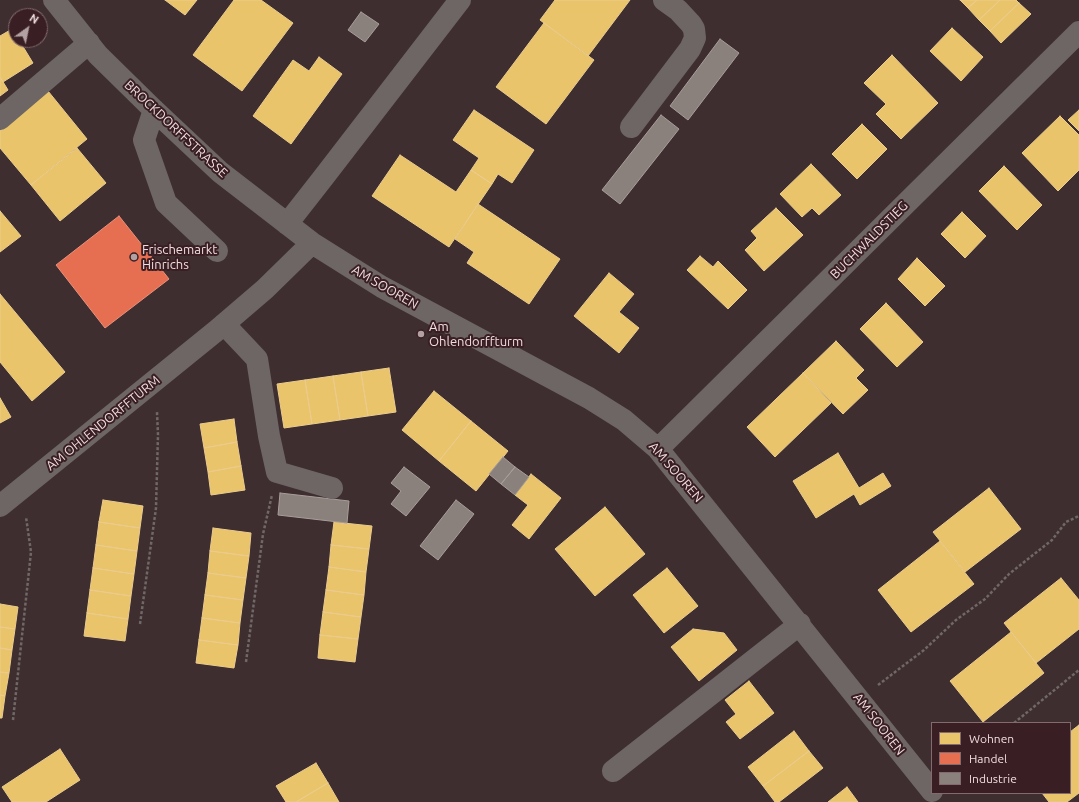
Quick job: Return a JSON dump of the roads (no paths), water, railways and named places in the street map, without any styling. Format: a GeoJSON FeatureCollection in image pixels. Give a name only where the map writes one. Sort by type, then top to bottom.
{"type":"FeatureCollection","features":[{"type":"Feature","properties":{"kind":"street","name":"BROCKDORFFSTRASSE"},"geometry":{"type":"LineString","coordinates":[[54,0],[98,54],[154,110],[220,172],[312,243]]}},
{"type":"Feature","properties":{"kind":"street"},"geometry":{"type":"LineString","coordinates":[[287,224],[460,0]]}},
{"type":"Feature","properties":{"kind":"street"},"geometry":{"type":"LineString","coordinates":[[631,127],[690,49],[695,38],[694,29],[691,24],[678,10],[664,0]]}},
{"type":"Feature","properties":{"kind":"street","name":"BUCHWALDSTIEG"},"geometry":{"type":"LineString","coordinates":[[658,448],[1079,32]]}},
{"type":"Feature","properties":{"kind":"street"},"geometry":{"type":"LineString","coordinates":[[0,119],[89,43]]}},
{"type":"Feature","properties":{"kind":"street"},"geometry":{"type":"LineString","coordinates":[[154,110],[144,140],[166,203],[217,250]]}},
{"type":"Feature","properties":{"kind":"street","name":"AM SOOREN"},"geometry":{"type":"LineString","coordinates":[[312,243],[382,287],[589,398],[624,420],[658,448],[931,789]]}},
{"type":"Feature","properties":{"kind":"street","name":"AM OHLENDORFFTURM"},"geometry":{"type":"LineString","coordinates":[[0,506],[224,324],[265,289],[312,243]]}},
{"type":"Feature","properties":{"kind":"street"},"geometry":{"type":"LineString","coordinates":[[224,324],[256,359],[269,436],[277,472],[332,488]]}},
{"type":"Feature","properties":{"kind":"street"},"geometry":{"type":"LineString","coordinates":[[613,771],[800,624]]}},
{"type":"Feature","properties":{"kind":"place","name":"Frischemarkt Hinrichs"},"geometry":{"type":"Point","coordinates":[134,257]}},
{"type":"Feature","properties":{"kind":"place","name":"Am Ohlendorffturm"},"geometry":{"type":"Point","coordinates":[421,334]}}]}
